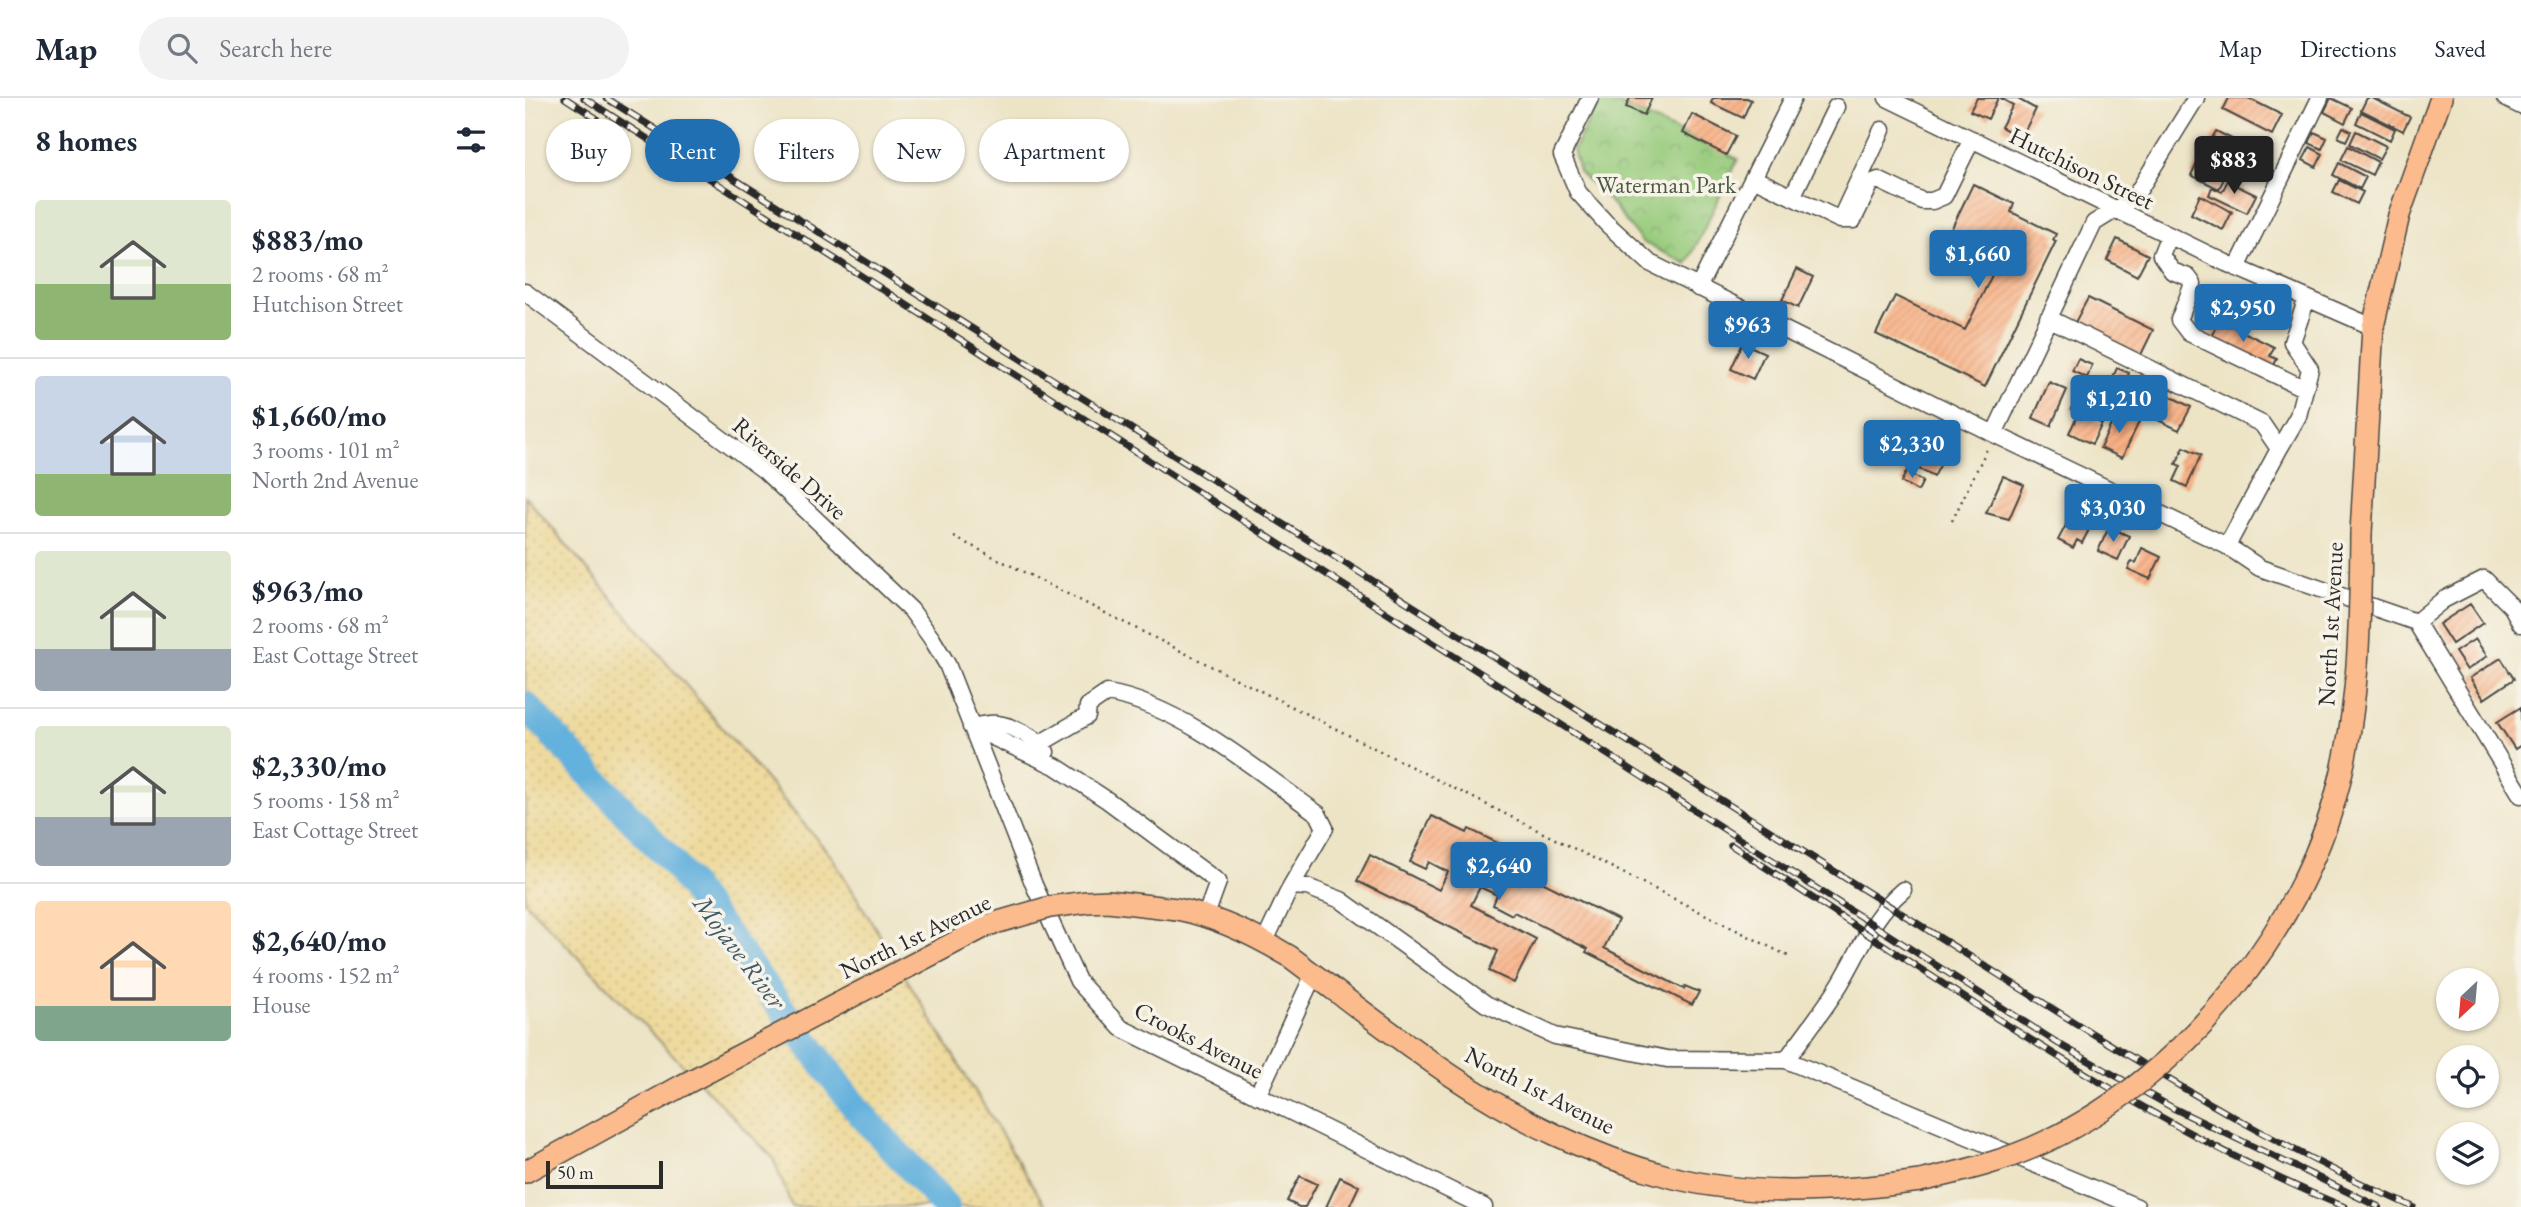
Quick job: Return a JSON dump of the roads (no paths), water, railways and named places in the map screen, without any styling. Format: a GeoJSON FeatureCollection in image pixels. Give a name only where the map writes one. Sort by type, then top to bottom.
{"type":"FeatureCollection","features":[{"type":"Feature","properties":{"kind":"main road","name":"North 1st Avenue"},"geometry":{"type":"LineString","coordinates":[[525,1172],[683,1084],[988,925],[1050,906],[1108,901],[1206,915],[1265,941],[1453,1076],[1549,1130],[1612,1157],[1668,1176],[1728,1186],[1802,1191],[1864,1189],[1920,1181],[1984,1166],[2046,1142],[2111,1105],[2150,1074],[2192,1035],[2238,983],[2258,955],[2310,865],[2328,822],[2342,771],[2359,657],[2361,533],[2373,327],[2399,215],[2441,98]]}},
{"type":"Feature","properties":{"kind":"street"},"geometry":{"type":"LineString","coordinates":[[1590,98],[1562,155],[1578,192],[1606,223],[1650,264],[1994,435],[2227,546],[2260,568],[2416,622],[2521,795]]}},
{"type":"Feature","properties":{"kind":"street"},"geometry":{"type":"LineString","coordinates":[[1698,288],[1793,98]]}},
{"type":"Feature","properties":{"kind":"street","name":"Hutchison Street"},"geometry":{"type":"LineString","coordinates":[[1888,98],[2237,268],[2373,327]]}},
{"type":"Feature","properties":{"kind":"street"},"geometry":{"type":"LineString","coordinates":[[1994,435],[2094,223],[2134,198],[2196,98]]}},
{"type":"Feature","properties":{"kind":"street"},"geometry":{"type":"LineString","coordinates":[[2237,268],[2320,98]]}},
{"type":"Feature","properties":{"kind":"street"},"geometry":{"type":"LineString","coordinates":[[2505,98],[2521,106]]}},
{"type":"Feature","properties":{"kind":"street"},"geometry":{"type":"LineString","coordinates":[[1792,197],[1836,107]]}},
{"type":"Feature","properties":{"kind":"street"},"geometry":{"type":"LineString","coordinates":[[1840,220],[1882,130]]}},
{"type":"Feature","properties":{"kind":"street"},"geometry":{"type":"LineString","coordinates":[[1753,178],[1840,220],[1853,220],[1871,183],[1878,180],[1922,201],[1931,201],[1944,195],[1972,139]]}},
{"type":"Feature","properties":{"kind":"street"},"geometry":{"type":"LineString","coordinates":[[2169,235],[2161,255],[2172,271],[2188,277],[2193,284],[2179,320],[2189,333],[2305,389]]}},
{"type":"Feature","properties":{"kind":"street","name":"Riverside Drive"},"geometry":{"type":"LineString","coordinates":[[525,292],[765,471],[880,578],[911,610],[932,639],[947,664],[971,727]]}},
{"type":"Feature","properties":{"kind":"street"},"geometry":{"type":"LineString","coordinates":[[2227,546],[2298,416],[2310,369],[2292,342],[2307,298]]}},
{"type":"Feature","properties":{"kind":"street"},"geometry":{"type":"LineString","coordinates":[[2048,318],[2262,424],[2279,449]]}},
{"type":"Feature","properties":{"kind":"street"},"geometry":{"type":"LineString","coordinates":[[2416,622],[2444,600],[2484,579],[2512,607],[2521,624]]}},
{"type":"Feature","properties":{"kind":"street"},"geometry":{"type":"LineString","coordinates":[[1041,743],[1087,716],[1088,706],[1107,693],[1129,696],[1203,732],[1318,814],[1325,828],[1291,887],[1265,941]]}},
{"type":"Feature","properties":{"kind":"street"},"geometry":{"type":"LineString","coordinates":[[971,727],[997,724],[1041,743],[1055,766]]}},
{"type":"Feature","properties":{"kind":"street"},"geometry":{"type":"LineString","coordinates":[[971,727],[1055,766],[1107,800],[1218,882],[1206,915]]}},
{"type":"Feature","properties":{"kind":"street","name":"Crooks Avenue"},"geometry":{"type":"LineString","coordinates":[[971,727],[1034,885],[1078,981],[1121,1028],[1257,1096],[1452,1200],[1484,1207]]}},
{"type":"Feature","properties":{"kind":"street"},"geometry":{"type":"LineString","coordinates":[[1291,887],[1307,887],[1341,900],[1486,1004],[1555,1035],[1667,1059],[1786,1060],[2137,1207]]}},
{"type":"Feature","properties":{"kind":"street"},"geometry":{"type":"LineString","coordinates":[[1786,1060],[1840,984],[1866,932],[1887,904],[1903,890]]}},
{"type":"Feature","properties":{"kind":"street"},"geometry":{"type":"LineString","coordinates":[[1257,1096],[1314,974]]}},
{"type":"Feature","properties":{"kind":"waterway","name":"Mojave River"},"geometry":{"type":"LineString","coordinates":[[525,705],[673,863],[855,1107],[946,1207]]}},
{"type":"Feature","properties":{"kind":"railway"},"geometry":{"type":"LineString","coordinates":[[565,98],[596,118]]}},
{"type":"Feature","properties":{"kind":"railway"},"geometry":{"type":"LineString","coordinates":[[584,98],[2059,1044],[2173,1108],[2379,1207]]}},
{"type":"Feature","properties":{"kind":"railway"},"geometry":{"type":"LineString","coordinates":[[606,98],[2077,1024],[2242,1122],[2413,1207]]}},
{"type":"Feature","properties":{"kind":"railway"},"geometry":{"type":"LineString","coordinates":[[1731,845],[1960,995],[2100,1082],[2220,1149],[2345,1207]]}},
{"type":"Feature","properties":{"kind":"park label","name":"Waterman Park"},"geometry":{"type":"Point","coordinates":[1666,184]}}]}
